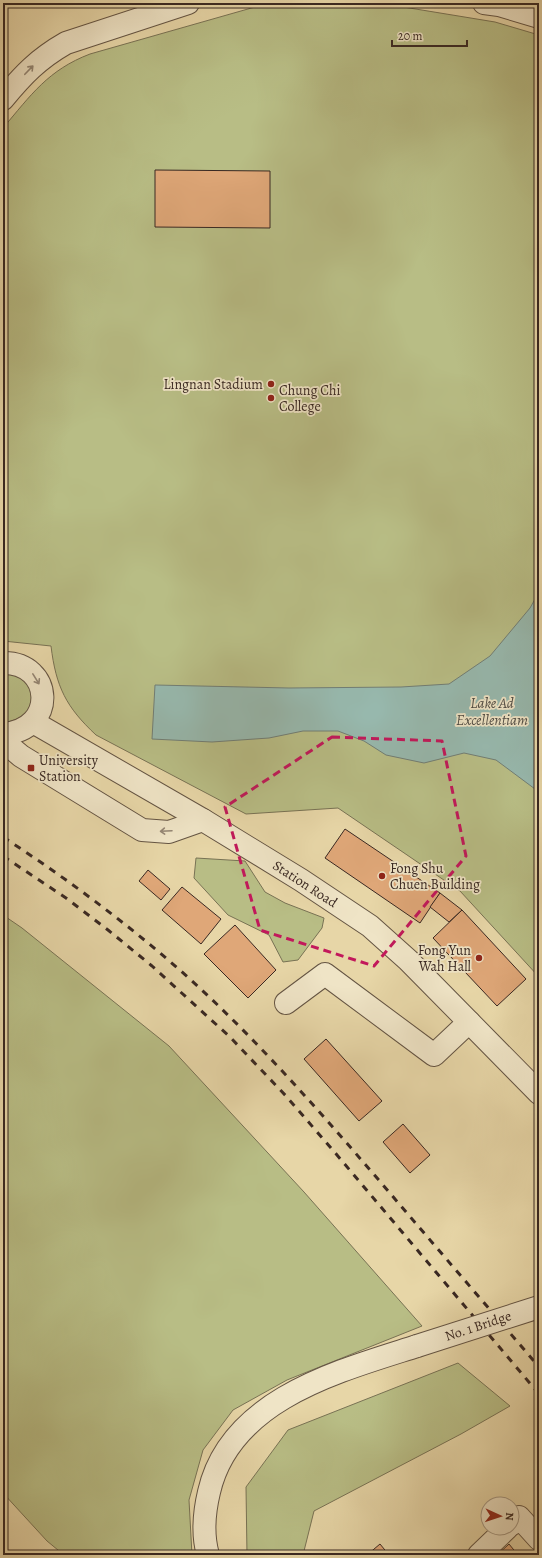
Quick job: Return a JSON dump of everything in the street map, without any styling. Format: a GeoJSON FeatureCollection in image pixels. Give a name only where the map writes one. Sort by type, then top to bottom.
{"type":"FeatureCollection","features":[{"type":"Feature","properties":{"kind":"street"},"geometry":{"type":"LineString","coordinates":[[3,99],[33,65],[48,53],[66,43],[188,3]]}},
{"type":"Feature","properties":{"kind":"street"},"geometry":{"type":"LineString","coordinates":[[484,3],[499,5],[539,17]]}},
{"type":"Feature","properties":{"kind":"street"},"geometry":{"type":"LineString","coordinates":[[3,663],[12,663],[23,666],[32,673],[42,692],[42,703],[34,722],[26,729],[14,734],[3,734]]}},
{"type":"Feature","properties":{"kind":"street","name":"Station Road"},"geometry":{"type":"LineString","coordinates":[[34,722],[203,820],[301,880],[370,926],[408,960],[538,1091]]}},
{"type":"Feature","properties":{"kind":"street"},"geometry":{"type":"LineString","coordinates":[[3,741],[21,756],[142,830],[169,832],[203,820]]}},
{"type":"Feature","properties":{"kind":"street"},"geometry":{"type":"LineString","coordinates":[[286,1003],[325,974],[434,1055],[469,1022]]}},
{"type":"Feature","properties":{"kind":"street","name":"No. 1 Bridge"},"geometry":{"type":"LineString","coordinates":[[208,1555],[204,1534],[204,1513],[211,1482],[217,1466],[226,1450],[241,1432],[257,1417],[285,1397],[317,1381],[359,1365],[539,1307]]}},
{"type":"Feature","properties":{"kind":"street"},"geometry":{"type":"LineString","coordinates":[[520,1518],[539,1539]]}},
{"type":"Feature","properties":{"kind":"street"},"geometry":{"type":"LineString","coordinates":[[479,1555],[499,1536]]}},
{"type":"Feature","properties":{"kind":"highlighted area"},"geometry":{"type":"Polygon","coordinates":[[[332,737],[442,741],[466,856],[374,966],[260,930],[225,807],[332,737]]]}},
{"type":"Feature","properties":{"kind":"green space","name":"Lingnan Stadium"},"geometry":{"type":"Polygon","coordinates":[[[269,3],[379,3],[495,22],[539,35],[539,977],[460,891],[338,808],[246,814],[96,735],[77,715],[64,695],[56,673],[51,646],[3,641],[3,128],[41,85],[51,76],[75,60],[90,54],[269,3]]]}},
{"type":"Feature","properties":{"kind":"green space"},"geometry":{"type":"Polygon","coordinates":[[[3,671],[27,681],[32,696],[32,702],[30,708],[24,716],[3,723],[3,671]]]}},
{"type":"Feature","properties":{"kind":"green space"},"geometry":{"type":"Polygon","coordinates":[[[196,858],[245,861],[265,892],[285,903],[324,918],[322,928],[298,960],[283,962],[269,935],[228,915],[194,878],[196,858]]]}},
{"type":"Feature","properties":{"kind":"green space"},"geometry":{"type":"Polygon","coordinates":[[[3,915],[22,928],[169,1046],[304,1192],[422,1326],[287,1380],[233,1410],[203,1450],[189,1500],[192,1555],[64,1555],[47,1541],[3,1493],[3,915]]]}},
{"type":"Feature","properties":{"kind":"green space"},"geometry":{"type":"Polygon","coordinates":[[[458,1363],[510,1406],[461,1434],[314,1511],[303,1555],[247,1555],[246,1487],[288,1430],[458,1363]]]}},
{"type":"Feature","properties":{"kind":"water","name":"Lake Ad Excellentiam"},"geometry":{"type":"Polygon","coordinates":[[[539,592],[539,792],[496,760],[464,753],[424,763],[386,755],[364,741],[338,731],[303,731],[269,738],[212,742],[152,739],[155,685],[289,688],[401,687],[449,684],[490,656],[530,608],[539,592]]]}},
{"type":"Feature","properties":{"kind":"building"},"geometry":{"type":"Polygon","coordinates":[[[155,170],[270,171],[270,228],[155,227],[155,170]]]}},
{"type":"Feature","properties":{"kind":"building","name":"Fong Shu Chuen Building"},"geometry":{"type":"Polygon","coordinates":[[[345,829],[440,893],[420,923],[325,858],[345,829]]]}},
{"type":"Feature","properties":{"kind":"building"},"geometry":{"type":"Polygon","coordinates":[[[148,870],[170,889],[161,900],[139,881],[148,870]]]}},
{"type":"Feature","properties":{"kind":"building"},"geometry":{"type":"Polygon","coordinates":[[[182,887],[221,919],[201,944],[162,910],[182,887]]]}},
{"type":"Feature","properties":{"kind":"building"},"geometry":{"type":"Polygon","coordinates":[[[440,893],[462,910],[449,922],[430,907],[440,893]]]}},
{"type":"Feature","properties":{"kind":"building","name":"Fong Yun Wah Hall"},"geometry":{"type":"Polygon","coordinates":[[[462,910],[526,979],[497,1006],[433,938],[462,910]]]}},
{"type":"Feature","properties":{"kind":"building"},"geometry":{"type":"Polygon","coordinates":[[[235,925],[276,970],[248,998],[204,954],[235,925]]]}},
{"type":"Feature","properties":{"kind":"building"},"geometry":{"type":"Polygon","coordinates":[[[326,1039],[382,1101],[359,1121],[304,1059],[326,1039]]]}},
{"type":"Feature","properties":{"kind":"building"},"geometry":{"type":"Polygon","coordinates":[[[403,1124],[430,1155],[410,1173],[383,1142],[403,1124]]]}},
{"type":"Feature","properties":{"kind":"building"},"geometry":{"type":"Polygon","coordinates":[[[380,1544],[389,1555],[367,1555],[380,1544]]]}},
{"type":"Feature","properties":{"kind":"building"},"geometry":{"type":"Polygon","coordinates":[[[509,1544],[518,1555],[497,1555],[509,1544]]]}},
{"type":"Feature","properties":{"kind":"railway"},"geometry":{"type":"LineString","coordinates":[[3,837],[76,887],[123,923],[169,960],[217,1004],[266,1054],[337,1132],[539,1367]]}},
{"type":"Feature","properties":{"kind":"railway"},"geometry":{"type":"LineString","coordinates":[[3,856],[66,898],[108,930],[152,966],[230,1037],[286,1096],[539,1394]]}},
{"type":"Feature","properties":{"kind":"place","name":"Lingnan Stadium"},"geometry":{"type":"Point","coordinates":[271,384]}},
{"type":"Feature","properties":{"kind":"place","name":"Chung Chi College"},"geometry":{"type":"Point","coordinates":[271,398]}},
{"type":"Feature","properties":{"kind":"place","name":"University Station"},"geometry":{"type":"Point","coordinates":[31,768]}},
{"type":"Feature","properties":{"kind":"place","name":"Fong Shu Chuen Building"},"geometry":{"type":"Point","coordinates":[382,876]}},
{"type":"Feature","properties":{"kind":"place","name":"Fong Yun Wah Hall"},"geometry":{"type":"Point","coordinates":[479,958]}}]}
